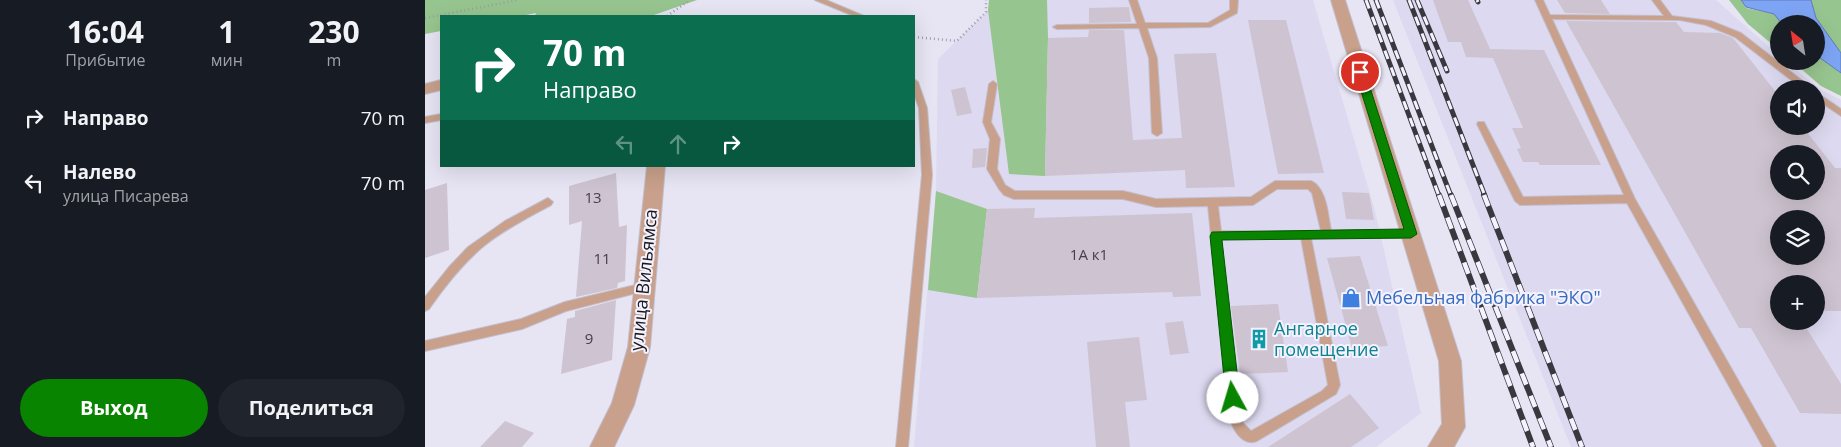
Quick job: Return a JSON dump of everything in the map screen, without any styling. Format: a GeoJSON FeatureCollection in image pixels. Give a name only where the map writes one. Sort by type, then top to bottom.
{"type":"FeatureCollection","features":[{"type":"Feature","properties":{"kind":"street"},"geometry":{"type":"LineString","coordinates":[[1338,0],[1450,361],[1454,427],[1440,447]]}},
{"type":"Feature","properties":{"kind":"street"},"geometry":{"type":"LineString","coordinates":[[425,89],[440,85]]}},
{"type":"Feature","properties":{"kind":"street","name":"улица Вильямса"},"geometry":{"type":"LineString","coordinates":[[603,447],[623,405],[639,348],[655,167]]}},
{"type":"Feature","properties":{"kind":"lane"},"geometry":{"type":"LineString","coordinates":[[819,0],[857,15]]}},
{"type":"Feature","properties":{"kind":"lane"},"geometry":{"type":"LineString","coordinates":[[1133,0],[1153,58],[1157,133]]}},
{"type":"Feature","properties":{"kind":"lane"},"geometry":{"type":"LineString","coordinates":[[1057,27],[1210,25],[1234,11],[1233,0]]}},
{"type":"Feature","properties":{"kind":"lane"},"geometry":{"type":"LineString","coordinates":[[1539,0],[1630,200],[1770,447]]}},
{"type":"Feature","properties":{"kind":"lane"},"geometry":{"type":"LineString","coordinates":[[1656,0],[1670,18]]}},
{"type":"Feature","properties":{"kind":"lane"},"geometry":{"type":"LineString","coordinates":[[1548,17],[1698,20],[1730,30],[1797,80]]}},
{"type":"Feature","properties":{"kind":"lane"},"geometry":{"type":"LineString","coordinates":[[993,84],[987,122],[995,139],[992,169],[1007,192],[1014,195],[1123,194],[1156,203],[1213,202],[1253,201],[1275,185],[1311,185],[1317,192],[1327,234]]}},
{"type":"Feature","properties":{"kind":"lane"},"geometry":{"type":"LineString","coordinates":[[901,447],[927,175],[923,108],[915,85]]}},
{"type":"Feature","properties":{"kind":"lane"},"geometry":{"type":"LineString","coordinates":[[1825,101],[1841,113]]}},
{"type":"Feature","properties":{"kind":"lane"},"geometry":{"type":"LineString","coordinates":[[425,120],[440,117]]}},
{"type":"Feature","properties":{"kind":"lane"},"geometry":{"type":"LineString","coordinates":[[1481,124],[1520,201],[1630,200]]}},
{"type":"Feature","properties":{"kind":"lane"},"geometry":{"type":"LineString","coordinates":[[425,306],[446,277],[473,249],[507,224],[548,202]]}},
{"type":"Feature","properties":{"kind":"lane"},"geometry":{"type":"LineString","coordinates":[[1213,202],[1235,416],[1242,432],[1247,436],[1253,437],[1326,395],[1332,390],[1334,385],[1305,235]]}},
{"type":"Feature","properties":{"kind":"lane"},"geometry":{"type":"LineString","coordinates":[[1216,236],[1411,234]]}},
{"type":"Feature","properties":{"kind":"lane"},"geometry":{"type":"LineString","coordinates":[[425,346],[522,324],[565,307],[645,287]]}},
{"type":"Feature","properties":{"kind":"path"},"geometry":{"type":"LineString","coordinates":[[440,15],[518,0]]}},
{"type":"Feature","properties":{"kind":"path"},"geometry":{"type":"LineString","coordinates":[[668,15],[690,0]]}},
{"type":"Feature","properties":{"kind":"path"},"geometry":{"type":"LineString","coordinates":[[915,37],[957,41],[986,12],[986,0]]}},
{"type":"Feature","properties":{"kind":"path"},"geometry":{"type":"LineString","coordinates":[[425,18],[440,15]]}},
{"type":"Feature","properties":{"kind":"shaded area"},"geometry":{"type":"Polygon","coordinates":[[[989,0],[1313,0],[1375,211],[1421,413],[1376,447],[914,447],[936,191],[938,59],[988,10],[989,0]]]}},
{"type":"Feature","properties":{"kind":"shaded area"},"geometry":{"type":"Polygon","coordinates":[[[1393,0],[1716,0],[1770,48],[1770,70],[1796,70],[1809,80],[1770,80],[1770,135],[1825,135],[1825,92],[1841,100],[1841,447],[1571,447],[1393,0]]]}},
{"type":"Feature","properties":{"kind":"green space"},"geometry":{"type":"Polygon","coordinates":[[[425,0],[697,0],[654,15],[535,15],[536,13],[526,15],[440,15],[440,31],[425,34],[425,0]]]}},
{"type":"Feature","properties":{"kind":"green space"},"geometry":{"type":"Polygon","coordinates":[[[989,0],[1047,0],[1045,176],[1009,174],[988,10],[989,0]]]}},
{"type":"Feature","properties":{"kind":"green space"},"geometry":{"type":"Polygon","coordinates":[[[1729,0],[1741,0],[1746,8],[1774,14],[1770,15],[1770,42],[1748,24],[1729,0]]]}},
{"type":"Feature","properties":{"kind":"green space"},"geometry":{"type":"Polygon","coordinates":[[[1811,0],[1841,0],[1841,53],[1825,31],[1825,15],[1815,15],[1811,0]]]}},
{"type":"Feature","properties":{"kind":"green space"},"geometry":{"type":"Polygon","coordinates":[[[1825,61],[1841,73],[1841,96],[1825,88],[1825,80],[1814,80],[1802,70],[1825,70],[1825,61]]]}},
{"type":"Feature","properties":{"kind":"green space"},"geometry":{"type":"Polygon","coordinates":[[[936,191],[987,209],[977,298],[928,290],[936,191]]]}},
{"type":"Feature","properties":{"kind":"water"},"geometry":{"type":"Polygon","coordinates":[[[1741,0],[1811,0],[1815,15],[1775,15],[1746,7],[1741,0]]]}},
{"type":"Feature","properties":{"kind":"water"},"geometry":{"type":"Polygon","coordinates":[[[1825,31],[1841,53],[1841,73],[1825,61],[1825,31]]]}},
{"type":"Feature","properties":{"kind":"building"},"geometry":{"type":"Polygon","coordinates":[[[1433,0],[1468,0],[1490,49],[1544,50],[1601,165],[1540,165],[1538,162],[1523,162],[1517,149],[1521,148],[1512,128],[1523,128],[1493,58],[1466,57],[1461,42],[1448,42],[1433,0]]]}},
{"type":"Feature","properties":{"kind":"building"},"geometry":{"type":"Polygon","coordinates":[[[1557,0],[1601,0],[1610,14],[1565,13],[1557,0]]]}},
{"type":"Feature","properties":{"kind":"building"},"geometry":{"type":"Polygon","coordinates":[[[1129,7],[1131,22],[1089,23],[1089,8],[1129,7]]]}},
{"type":"Feature","properties":{"kind":"building"},"geometry":{"type":"Polygon","coordinates":[[[1248,20],[1286,20],[1324,173],[1278,174],[1248,20]]]}},
{"type":"Feature","properties":{"kind":"building"},"geometry":{"type":"Polygon","coordinates":[[[1566,21],[1676,22],[1684,32],[1720,33],[1733,38],[1770,85],[1770,135],[1809,135],[1817,145],[1770,145],[1770,200],[1825,200],[1825,155],[1835,168],[1841,168],[1841,311],[1825,311],[1825,275],[1770,275],[1770,330],[1808,330],[1841,384],[1841,414],[1800,413],[1751,328],[1739,328],[1566,21]]]}},
{"type":"Feature","properties":{"kind":"building"},"geometry":{"type":"Polygon","coordinates":[[[1089,30],[1124,30],[1133,140],[1182,138],[1174,54],[1216,53],[1235,187],[1186,188],[1185,170],[1045,176],[1048,38],[1088,37],[1089,30]]]}},
{"type":"Feature","properties":{"kind":"building"},"geometry":{"type":"Polygon","coordinates":[[[965,87],[972,113],[957,116],[951,90],[965,87]]]}},
{"type":"Feature","properties":{"kind":"building"},"geometry":{"type":"Polygon","coordinates":[[[987,148],[985,167],[972,168],[973,149],[987,148]]]}},
{"type":"Feature","properties":{"kind":"building"},"geometry":{"type":"Polygon","coordinates":[[[616,173],[619,227],[627,225],[625,281],[618,283],[617,288],[576,297],[582,221],[569,225],[569,186],[616,173]]]}},
{"type":"Feature","properties":{"kind":"building"},"geometry":{"type":"Polygon","coordinates":[[[447,183],[449,250],[425,258],[425,190],[447,183]]]}},
{"type":"Feature","properties":{"kind":"building"},"geometry":{"type":"Polygon","coordinates":[[[1342,192],[1369,193],[1374,220],[1346,219],[1342,192]]]}},
{"type":"Feature","properties":{"kind":"building"},"geometry":{"type":"Polygon","coordinates":[[[1035,208],[1034,218],[1192,213],[1201,296],[1173,297],[1172,292],[977,298],[987,209],[1035,208]]]}},
{"type":"Feature","properties":{"kind":"building"},"geometry":{"type":"Polygon","coordinates":[[[1360,256],[1388,346],[1352,348],[1327,258],[1360,256]]]}},
{"type":"Feature","properties":{"kind":"building"},"geometry":{"type":"Polygon","coordinates":[[[616,300],[612,360],[561,374],[567,319],[575,317],[575,311],[616,300]]]}},
{"type":"Feature","properties":{"kind":"building","name":"Ангарное помещение"},"geometry":{"type":"Polygon","coordinates":[[[1278,304],[1288,372],[1240,374],[1231,306],[1278,304]]]}},
{"type":"Feature","properties":{"kind":"building"},"geometry":{"type":"Polygon","coordinates":[[[1183,321],[1189,353],[1170,355],[1165,323],[1183,321]]]}},
{"type":"Feature","properties":{"kind":"building"},"geometry":{"type":"Polygon","coordinates":[[[1139,337],[1147,400],[1125,402],[1130,447],[1096,447],[1087,342],[1139,337]]]}},
{"type":"Feature","properties":{"kind":"building"},"geometry":{"type":"Polygon","coordinates":[[[1350,394],[1379,428],[1351,447],[1268,447],[1350,394]]]}},
{"type":"Feature","properties":{"kind":"building"},"geometry":{"type":"Polygon","coordinates":[[[505,421],[534,433],[522,447],[480,447],[505,421]]]}},
{"type":"Feature","properties":{"kind":"railway"},"geometry":{"type":"LineString","coordinates":[[1366,0],[1439,196]]}},
{"type":"Feature","properties":{"kind":"railway"},"geometry":{"type":"LineString","coordinates":[[1376,0],[1451,196]]}},
{"type":"Feature","properties":{"kind":"railway"},"geometry":{"type":"LineString","coordinates":[[1409,0],[1485,196]]}},
{"type":"Feature","properties":{"kind":"railway"},"geometry":{"type":"LineString","coordinates":[[1417,0],[1447,71]]}},
{"type":"Feature","properties":{"kind":"railway"},"geometry":{"type":"LineString","coordinates":[[1439,195],[1533,447]]}},
{"type":"Feature","properties":{"kind":"railway"},"geometry":{"type":"LineString","coordinates":[[1451,195],[1551,447]]}},
{"type":"Feature","properties":{"kind":"railway"},"geometry":{"type":"LineString","coordinates":[[1484,195],[1582,447]]}},
{"type":"Feature","properties":{"kind":"place","name":"Мебельная фабрика \"ЭКО\""},"geometry":{"type":"Point","coordinates":[1351,298]}},
{"type":"Feature","properties":{"kind":"place","name":"Ангарное помещение"},"geometry":{"type":"Point","coordinates":[1259,339]}},
{"type":"Feature","properties":{"kind":"route"},"geometry":{"type":"LineString","coordinates":[[1233,398],[1216,236],[1411,234],[1360,72]]}}]}
